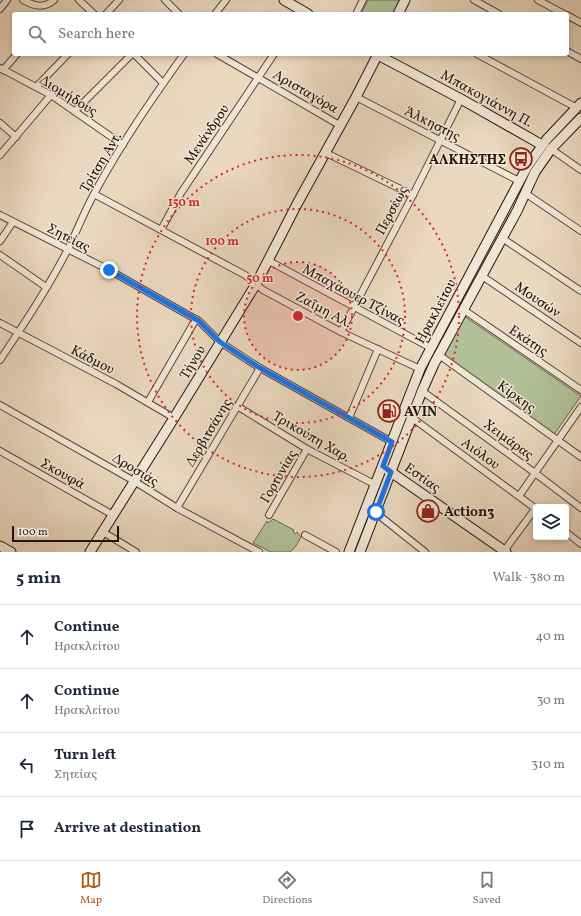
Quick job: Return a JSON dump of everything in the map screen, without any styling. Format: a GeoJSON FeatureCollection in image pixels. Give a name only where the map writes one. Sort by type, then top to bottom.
{"type":"FeatureCollection","features":[{"type":"Feature","properties":{"kind":"main road"},"geometry":{"type":"LineString","coordinates":[[284,0],[302,12]]}},
{"type":"Feature","properties":{"kind":"main road"},"geometry":{"type":"LineString","coordinates":[[400,12],[405,0]]}},
{"type":"Feature","properties":{"kind":"main road","name":"Τήνου"},"geometry":{"type":"LineString","coordinates":[[90,552],[256,284],[267,260],[341,126],[376,56]]}},
{"type":"Feature","properties":{"kind":"main road","name":"Μπακογιάννη Π."},"geometry":{"type":"LineString","coordinates":[[381,56],[461,98],[542,145]]}},
{"type":"Feature","properties":{"kind":"main road","name":"Ηρακλείτου"},"geometry":{"type":"LineString","coordinates":[[349,552],[420,369],[527,167],[542,145],[579,106]]}},
{"type":"Feature","properties":{"kind":"main road","name":"Ηρακλείτου"},"geometry":{"type":"LineString","coordinates":[[360,552],[422,391],[439,354],[482,276],[533,176],[552,149],[581,118]]}},
{"type":"Feature","properties":{"kind":"main road"},"geometry":{"type":"LineString","coordinates":[[533,176],[545,151],[542,145]]}},
{"type":"Feature","properties":{"kind":"main road","name":"Εστίας"},"geometry":{"type":"LineString","coordinates":[[383,466],[505,552]]}},
{"type":"Feature","properties":{"kind":"main road"},"geometry":{"type":"LineString","coordinates":[[0,546],[11,552]]}},
{"type":"Feature","properties":{"kind":"street"},"geometry":{"type":"LineString","coordinates":[[0,9],[7,0]]}},
{"type":"Feature","properties":{"kind":"street"},"geometry":{"type":"LineString","coordinates":[[23,0],[35,6],[42,6],[50,4],[54,0]]}},
{"type":"Feature","properties":{"kind":"street"},"geometry":{"type":"LineString","coordinates":[[79,0],[92,12]]}},
{"type":"Feature","properties":{"kind":"street"},"geometry":{"type":"LineString","coordinates":[[108,12],[119,0]]}},
{"type":"Feature","properties":{"kind":"street"},"geometry":{"type":"LineString","coordinates":[[165,0],[175,12]]}},
{"type":"Feature","properties":{"kind":"street"},"geometry":{"type":"LineString","coordinates":[[217,12],[226,0]]}},
{"type":"Feature","properties":{"kind":"street"},"geometry":{"type":"LineString","coordinates":[[357,12],[363,0]]}},
{"type":"Feature","properties":{"kind":"street"},"geometry":{"type":"LineString","coordinates":[[474,0],[495,12]]}},
{"type":"Feature","properties":{"kind":"street"},"geometry":{"type":"LineString","coordinates":[[538,0],[560,12]]}},
{"type":"Feature","properties":{"kind":"street"},"geometry":{"type":"LineString","coordinates":[[569,17],[581,23]]}},
{"type":"Feature","properties":{"kind":"street"},"geometry":{"type":"LineString","coordinates":[[569,52],[581,59]]}},
{"type":"Feature","properties":{"kind":"street"},"geometry":{"type":"LineString","coordinates":[[2,69],[16,56]]}},
{"type":"Feature","properties":{"kind":"street"},"geometry":{"type":"LineString","coordinates":[[36,87],[66,56]]}},
{"type":"Feature","properties":{"kind":"street"},"geometry":{"type":"LineString","coordinates":[[75,111],[131,56]]}},
{"type":"Feature","properties":{"kind":"street"},"geometry":{"type":"LineString","coordinates":[[135,56],[163,83]]}},
{"type":"Feature","properties":{"kind":"street","name":"Τρίτση Αντ."},"geometry":{"type":"LineString","coordinates":[[0,360],[17,333],[32,314],[68,250],[94,194],[123,145],[163,83],[183,56]]}},
{"type":"Feature","properties":{"kind":"street","name":"Αρισταγόρα"},"geometry":{"type":"LineString","coordinates":[[220,56],[341,126]]}},
{"type":"Feature","properties":{"kind":"street","name":"Μενάνδρου"},"geometry":{"type":"LineString","coordinates":[[161,230],[181,193],[273,56]]}},
{"type":"Feature","properties":{"kind":"street"},"geometry":{"type":"LineString","coordinates":[[481,56],[579,106]]}},
{"type":"Feature","properties":{"kind":"street","name":"Διομήδους"},"geometry":{"type":"LineString","coordinates":[[2,69],[51,95],[123,145]]}},
{"type":"Feature","properties":{"kind":"street"},"geometry":{"type":"LineString","coordinates":[[0,155],[51,95]]}},
{"type":"Feature","properties":{"kind":"street","name":"Άλκηστης"},"geometry":{"type":"LineString","coordinates":[[356,97],[519,181]]}},
{"type":"Feature","properties":{"kind":"street","name":"Περσέως"},"geometry":{"type":"LineString","coordinates":[[341,332],[441,141],[461,98]]}},
{"type":"Feature","properties":{"kind":"street"},"geometry":{"type":"LineString","coordinates":[[0,123],[16,137]]}},
{"type":"Feature","properties":{"kind":"street"},"geometry":{"type":"LineString","coordinates":[[552,149],[581,170]]}},
{"type":"Feature","properties":{"kind":"street"},"geometry":{"type":"LineString","coordinates":[[326,153],[413,195]]}},
{"type":"Feature","properties":{"kind":"street"},"geometry":{"type":"LineString","coordinates":[[525,193],[581,231]]}},
{"type":"Feature","properties":{"kind":"street","name":"Ζαΐμη Αλ."},"geometry":{"type":"LineString","coordinates":[[94,194],[245,275],[263,290],[341,332],[420,369]]}},
{"type":"Feature","properties":{"kind":"street","name":"Σητείας"},"geometry":{"type":"LineString","coordinates":[[0,214],[109,270],[196,319],[220,342],[260,368],[392,442]]}},
{"type":"Feature","properties":{"kind":"street"},"geometry":{"type":"LineString","coordinates":[[0,241],[13,222]]}},
{"type":"Feature","properties":{"kind":"street"},"geometry":{"type":"LineString","coordinates":[[502,238],[581,291]]}},
{"type":"Feature","properties":{"kind":"street"},"geometry":{"type":"LineString","coordinates":[[0,255],[46,287]]}},
{"type":"Feature","properties":{"kind":"street","name":"Μπαχάουερ Τζίνας"},"geometry":{"type":"LineString","coordinates":[[267,260],[431,348]]}},
{"type":"Feature","properties":{"kind":"street","name":"Μουσών"},"geometry":{"type":"LineString","coordinates":[[482,276],[581,343]]}},
{"type":"Feature","properties":{"kind":"street","name":"Εκάτης"},"geometry":{"type":"LineString","coordinates":[[464,310],[581,390]]}},
{"type":"Feature","properties":{"kind":"street"},"geometry":{"type":"LineString","coordinates":[[148,402],[196,319]]}},
{"type":"Feature","properties":{"kind":"street","name":"Κάδμου"},"geometry":{"type":"LineString","coordinates":[[0,323],[116,384],[174,418]]}},
{"type":"Feature","properties":{"kind":"street"},"geometry":{"type":"LineString","coordinates":[[349,418],[378,349]]}},
{"type":"Feature","properties":{"kind":"street","name":"Κίρκης"},"geometry":{"type":"LineString","coordinates":[[439,354],[581,457]]}},
{"type":"Feature","properties":{"kind":"street","name":"Δερβιτσάνης"},"geometry":{"type":"LineString","coordinates":[[177,508],[260,368]]}},
{"type":"Feature","properties":{"kind":"street","name":"Χειμάρας"},"geometry":{"type":"LineString","coordinates":[[422,391],[581,508]]}},
{"type":"Feature","properties":{"kind":"street","name":"Δροσιάς"},"geometry":{"type":"LineString","coordinates":[[0,405],[134,481],[177,508],[259,552]]}},
{"type":"Feature","properties":{"kind":"street","name":"Τρικούπη Χαρ."},"geometry":{"type":"LineString","coordinates":[[237,406],[307,449],[376,485]]}},
{"type":"Feature","properties":{"kind":"street"},"geometry":{"type":"LineString","coordinates":[[519,496],[581,407]]}},
{"type":"Feature","properties":{"kind":"street","name":"Αιόλου"},"geometry":{"type":"LineString","coordinates":[[412,417],[533,507]]}},
{"type":"Feature","properties":{"kind":"street","name":"Γορτυνίας"},"geometry":{"type":"LineString","coordinates":[[269,515],[307,449]]}},
{"type":"Feature","properties":{"kind":"street","name":"Σκουφά"},"geometry":{"type":"LineString","coordinates":[[0,451],[114,515]]}},
{"type":"Feature","properties":{"kind":"street"},"geometry":{"type":"LineString","coordinates":[[376,512],[425,552]]}},
{"type":"Feature","properties":{"kind":"street"},"geometry":{"type":"LineString","coordinates":[[505,552],[533,513]]}},
{"type":"Feature","properties":{"kind":"street"},"geometry":{"type":"LineString","coordinates":[[103,532],[136,552]]}},
{"type":"Feature","properties":{"kind":"street"},"geometry":{"type":"LineString","coordinates":[[569,534],[581,544]]}},
{"type":"Feature","properties":{"kind":"street"},"geometry":{"type":"LineString","coordinates":[[305,535],[336,552]]}},
{"type":"Feature","properties":{"kind":"green space"},"geometry":{"type":"Polygon","coordinates":[[[368,0],[401,0],[395,12],[362,12],[368,0]]]}},
{"type":"Feature","properties":{"kind":"green space"},"geometry":{"type":"Polygon","coordinates":[[[464,316],[581,396],[553,436],[442,356],[464,316]]]}},
{"type":"Feature","properties":{"kind":"green space"},"geometry":{"type":"Polygon","coordinates":[[[273,519],[294,530],[293,531],[295,534],[297,532],[301,537],[296,546],[290,552],[271,552],[253,543],[267,521],[268,523],[273,519]]]}},
{"type":"Feature","properties":{"kind":"place","name":"ΑΛΚΗΣΤΗΣ"},"geometry":{"type":"Point","coordinates":[521,159]}},
{"type":"Feature","properties":{"kind":"place","name":"AVIN"},"geometry":{"type":"Point","coordinates":[389,411]}},
{"type":"Feature","properties":{"kind":"place","name":"Action3"},"geometry":{"type":"Point","coordinates":[428,511]}},
{"type":"Feature","properties":{"kind":"route"},"geometry":{"type":"LineString","coordinates":[[109,270],[199,321],[220,342],[260,368],[392,442],[383,466],[391,472],[376,512]]}}]}
